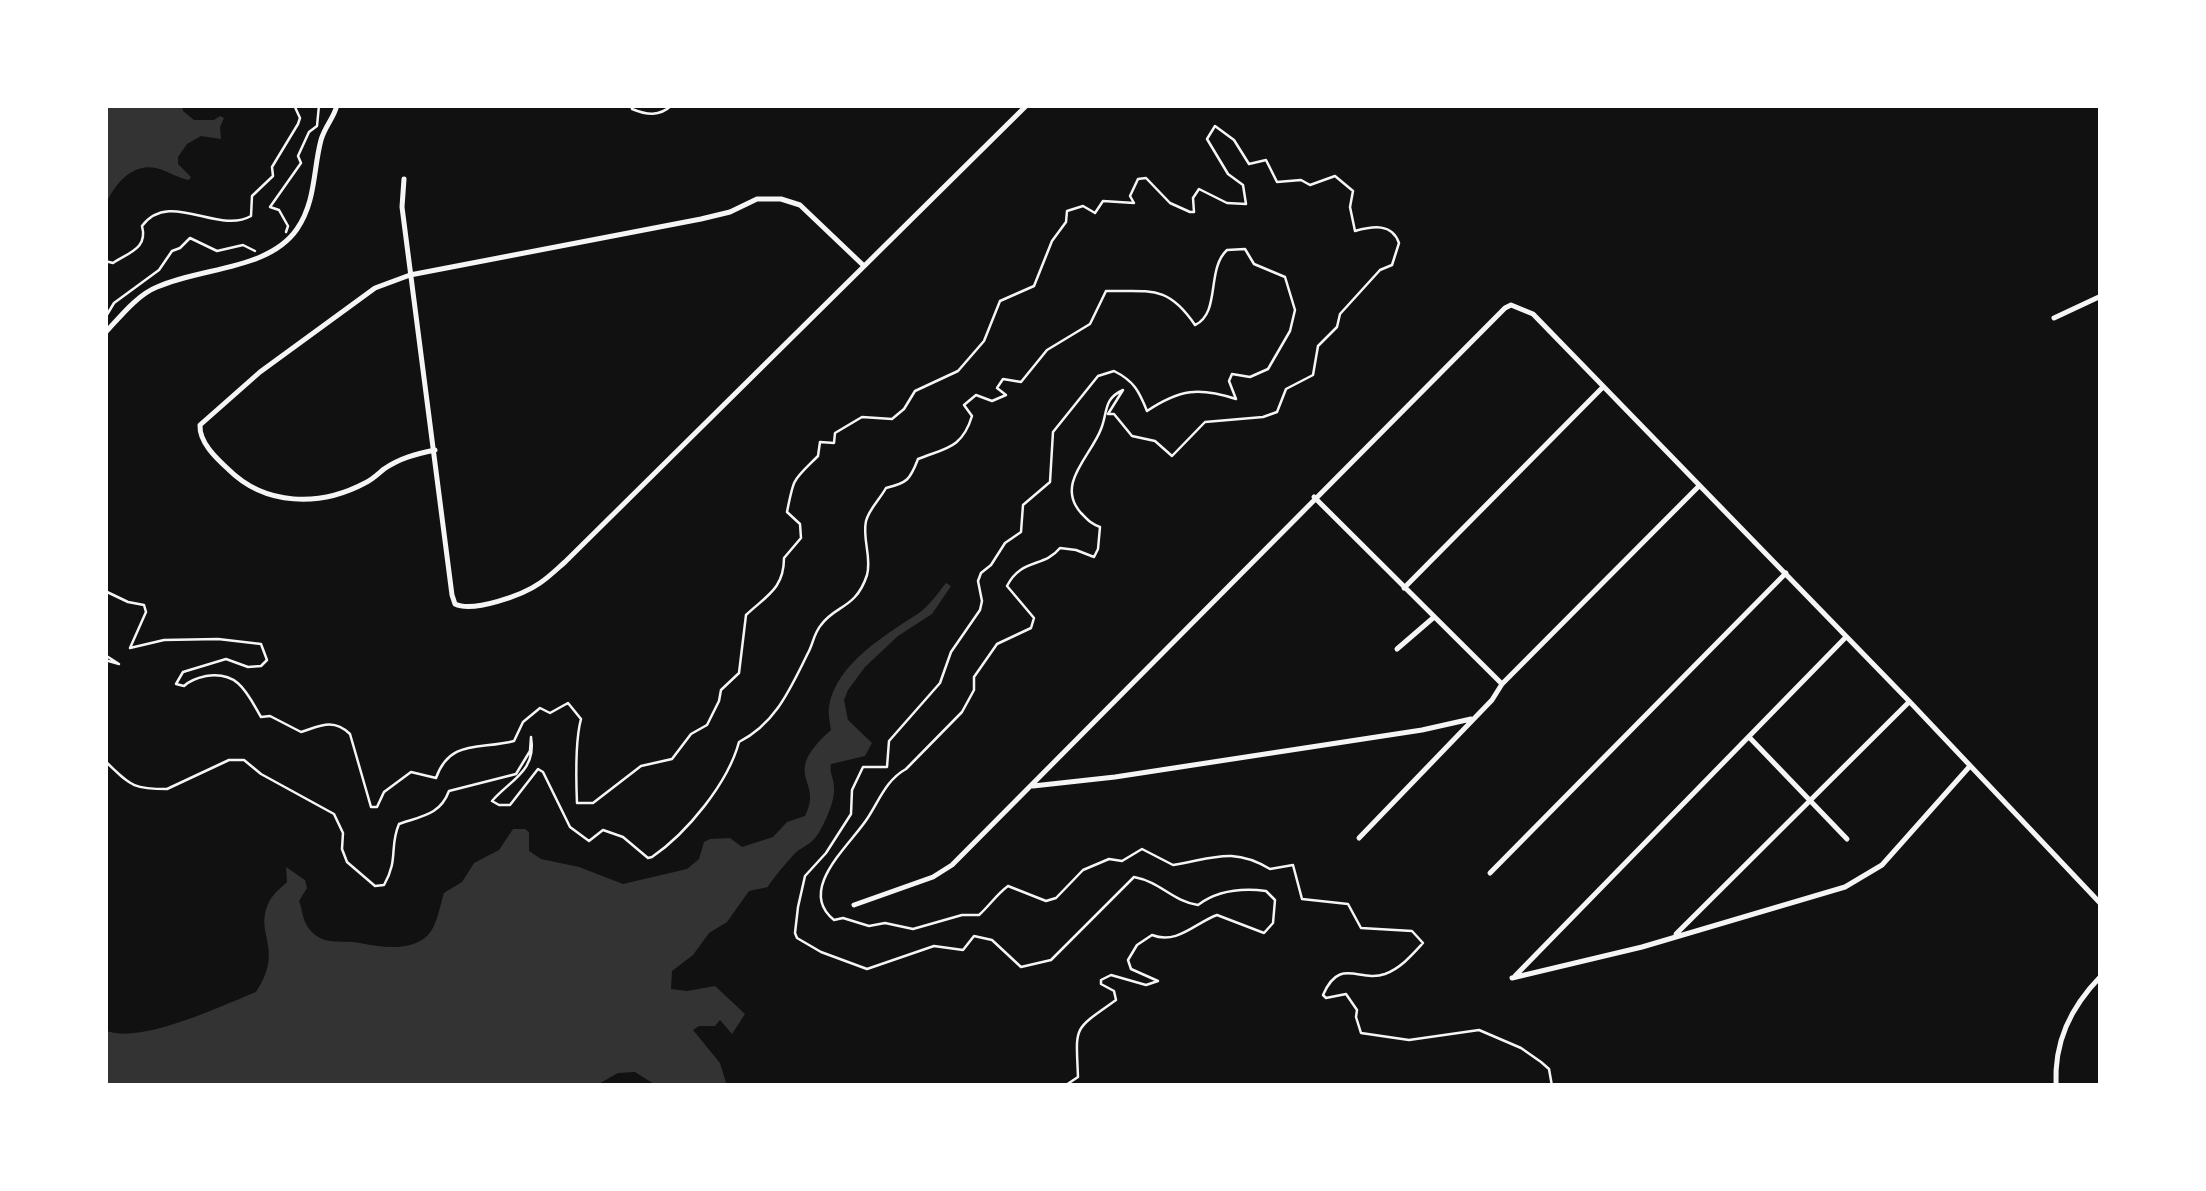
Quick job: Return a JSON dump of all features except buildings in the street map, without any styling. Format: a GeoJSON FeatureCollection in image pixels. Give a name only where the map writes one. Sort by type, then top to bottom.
{"type":"FeatureCollection","features":[{"type":"Feature","properties":{"kind":"street"},"geometry":{"type":"LineString","coordinates":[[105,332],[160,285],[260,258],[286,243],[298,228],[312,195],[320,144],[338,105]]}},
{"type":"Feature","properties":{"kind":"street"},"geometry":{"type":"LineString","coordinates":[[404,179],[402,207],[410,275],[454,604],[472,608],[540,583],[1027,105]]}},
{"type":"Feature","properties":{"kind":"street"},"geometry":{"type":"LineString","coordinates":[[435,450],[409,456],[365,484],[304,501],[268,495],[237,477],[199,434],[200,425],[257,374],[374,288],[410,275],[701,219],[730,212],[757,198],[800,205],[864,266]]}},
{"type":"Feature","properties":{"kind":"street"},"geometry":{"type":"LineString","coordinates":[[2054,318],[2101,296]]}},
{"type":"Feature","properties":{"kind":"street"},"geometry":{"type":"LineString","coordinates":[[854,905],[943,874],[1314,497],[1511,305],[1530,312],[1910,701],[2101,904]]}},
{"type":"Feature","properties":{"kind":"street"},"geometry":{"type":"LineString","coordinates":[[1404,588],[1603,387]]}},
{"type":"Feature","properties":{"kind":"street"},"geometry":{"type":"LineString","coordinates":[[1359,838],[1502,684],[1698,486]]}},
{"type":"Feature","properties":{"kind":"street"},"geometry":{"type":"LineString","coordinates":[[1314,497],[1502,684]]}},
{"type":"Feature","properties":{"kind":"street"},"geometry":{"type":"LineString","coordinates":[[1490,874],[1786,573]]}},
{"type":"Feature","properties":{"kind":"street"},"geometry":{"type":"LineString","coordinates":[[1398,648],[1433,618]]}},
{"type":"Feature","properties":{"kind":"street"},"geometry":{"type":"LineString","coordinates":[[1847,636],[1512,978],[1845,887],[1882,864],[1970,766]]}},
{"type":"Feature","properties":{"kind":"street"},"geometry":{"type":"LineString","coordinates":[[1674,936],[1910,701]]}},
{"type":"Feature","properties":{"kind":"street"},"geometry":{"type":"LineString","coordinates":[[1030,786],[1115,777],[1422,730],[1473,718]]}},
{"type":"Feature","properties":{"kind":"street"},"geometry":{"type":"LineString","coordinates":[[1749,737],[1847,839]]}},
{"type":"Feature","properties":{"kind":"street"},"geometry":{"type":"LineString","coordinates":[[2056,1086],[2055,1062],[2062,1034],[2072,1011],[2101,976]]}},
{"type":"Feature","properties":{"kind":"path"},"geometry":{"type":"LineString","coordinates":[[105,261],[113,262],[142,246],[142,226],[150,215],[164,211],[226,222],[240,222],[251,216],[252,196],[273,176],[272,167],[281,146],[298,124],[300,118],[294,105]]}},
{"type":"Feature","properties":{"kind":"path"},"geometry":{"type":"LineString","coordinates":[[283,241],[288,226],[280,210],[270,208],[301,163],[298,156],[317,126],[318,105]]}},
{"type":"Feature","properties":{"kind":"path"},"geometry":{"type":"LineString","coordinates":[[632,105],[632,109],[650,116],[672,105]]}},
{"type":"Feature","properties":{"kind":"path"},"geometry":{"type":"LineString","coordinates":[[105,592],[144,605],[146,612],[130,648],[164,640],[261,644],[268,660],[261,666],[248,667],[226,659],[183,672],[176,684],[184,686],[209,676],[235,678],[253,699],[260,717],[270,716],[301,732],[329,722],[342,726],[350,734],[371,807],[377,807],[384,792],[412,772],[436,778],[441,764],[456,749],[514,741],[523,722],[540,708],[550,714],[568,703],[582,720],[575,740],[579,759],[578,802],[593,803],[641,766],[672,759],[691,734],[706,724],[721,690],[739,673],[746,615],[776,591],[784,573],[784,558],[802,538],[800,524],[787,512],[795,476],[818,456],[820,442],[834,443],[835,433],[862,417],[892,419],[915,391],[958,371],[984,341],[1000,301],[1034,286],[1068,211],[1083,206],[1095,213],[1103,201],[1134,203],[1130,196],[1138,180],[1146,178],[1170,202],[1190,212],[1194,212],[1199,189],[1227,203],[1246,204],[1243,185],[1228,174],[1207,138],[1215,126],[1234,140],[1249,164],[1266,160],[1277,182],[1301,180],[1310,185],[1335,176],[1352,192],[1350,206],[1355,231],[1390,228],[1394,232],[1399,243],[1392,265],[1380,270],[1340,314],[1337,326],[1318,346],[1313,375],[1286,389],[1277,412],[1263,418],[1205,422],[1172,456],[1155,441],[1132,436],[1114,414],[1108,414],[1123,390],[1109,401],[1101,430],[1079,467],[1071,492],[1072,503],[1090,524],[1100,527],[1094,557],[1060,548],[1054,556],[1014,574],[1007,586],[1034,618],[1030,628],[997,644],[974,677],[974,690],[962,712],[906,769],[895,775],[865,822],[844,845],[827,873],[820,899],[824,912],[834,920],[843,918],[869,926],[886,923],[913,929],[962,914],[978,915],[1008,886],[1046,901],[1056,898],[1082,870],[1110,860],[1122,861],[1142,848],[1173,865],[1224,854],[1257,861],[1270,869],[1293,865],[1302,898],[1348,904],[1361,928],[1412,931],[1423,942],[1398,968],[1380,976],[1348,971],[1329,981],[1323,995],[1326,998],[1346,994],[1357,1010],[1362,1034],[1408,1040],[1478,1030],[1521,1048],[1541,1062],[1549,1069],[1552,1086]]}},
{"type":"Feature","properties":{"kind":"path"},"geometry":{"type":"LineString","coordinates":[[105,318],[114,303],[159,270],[172,251],[190,238],[217,251],[244,245],[264,254]]}},
{"type":"Feature","properties":{"kind":"path"},"geometry":{"type":"LineString","coordinates":[[105,760],[129,786],[156,789],[167,788],[229,760],[244,760],[261,774],[334,814],[343,833],[342,849],[348,862],[375,886],[384,885],[392,871],[393,839],[400,824],[433,814],[449,791],[516,774],[530,751],[531,737],[533,750],[528,768],[492,801],[510,804],[538,769],[576,835],[589,841],[603,830],[623,837],[652,858],[704,808],[733,762],[738,742],[764,726],[780,708],[818,628],[850,603],[867,574],[866,522],[872,510],[886,488],[902,486],[911,479],[918,459],[952,447],[966,434],[972,416],[964,405],[976,395],[992,400],[1006,395],[997,388],[1003,379],[1021,382],[1047,350],[1090,324],[1106,291],[1158,291],[1173,300],[1195,325],[1203,322],[1210,308],[1215,265],[1227,250],[1245,249],[1254,264],[1285,277],[1294,310],[1290,331],[1268,369],[1250,376],[1232,374],[1228,381],[1236,399],[1213,392],[1179,392],[1147,411],[1134,383],[1114,371],[1098,376],[1053,432],[1050,482],[1022,505],[1021,532],[1005,543],[981,574],[980,610],[950,652],[940,682],[889,741],[886,768],[863,768],[852,790],[851,814],[826,853],[805,876],[795,933],[798,938],[821,952],[867,969],[934,946],[963,950],[974,936],[992,940],[1021,967],[1052,960],[1134,878],[1151,880],[1180,902],[1198,905],[1210,896],[1245,888],[1266,890],[1275,900],[1273,922],[1264,933],[1217,915],[1176,937],[1162,939],[1152,935],[1136,944],[1128,960],[1131,969],[1158,981],[1146,986],[1111,975],[1101,980],[1101,984],[1114,991],[1116,1000],[1084,1023],[1078,1034],[1074,1044],[1078,1077],[1066,1085],[1049,1086]]}},
{"type":"Feature","properties":{"kind":"shaded area"},"geometry":{"type":"Polygon","coordinates":[[[105,105],[182,105],[194,120],[214,120],[220,116],[224,118],[221,139],[201,136],[187,144],[178,164],[191,177],[189,180],[156,168],[139,169],[118,183],[105,206],[105,105]]]}},
{"type":"Feature","properties":{"kind":"shaded area"},"geometry":{"type":"Polygon","coordinates":[[[946,583],[951,586],[932,614],[898,636],[865,667],[848,690],[844,700],[848,720],[872,743],[865,756],[831,764],[833,799],[816,837],[792,856],[768,887],[749,891],[727,922],[709,933],[693,955],[672,971],[671,989],[687,991],[715,986],[745,1014],[732,1034],[720,1020],[715,1026],[693,1030],[720,1063],[727,1086],[657,1086],[635,1072],[618,1073],[595,1086],[105,1086],[105,1030],[138,1033],[159,1028],[256,992],[268,963],[265,912],[272,897],[287,882],[286,867],[305,880],[307,888],[299,901],[305,923],[316,935],[327,941],[395,947],[427,936],[436,922],[444,893],[462,882],[474,863],[499,850],[513,829],[529,832],[529,851],[541,859],[579,867],[623,884],[687,869],[699,859],[704,842],[710,839],[730,838],[742,847],[773,837],[787,822],[805,816],[810,804],[807,758],[831,730],[829,707],[841,677],[864,652],[923,610],[946,583]]]}}]}
